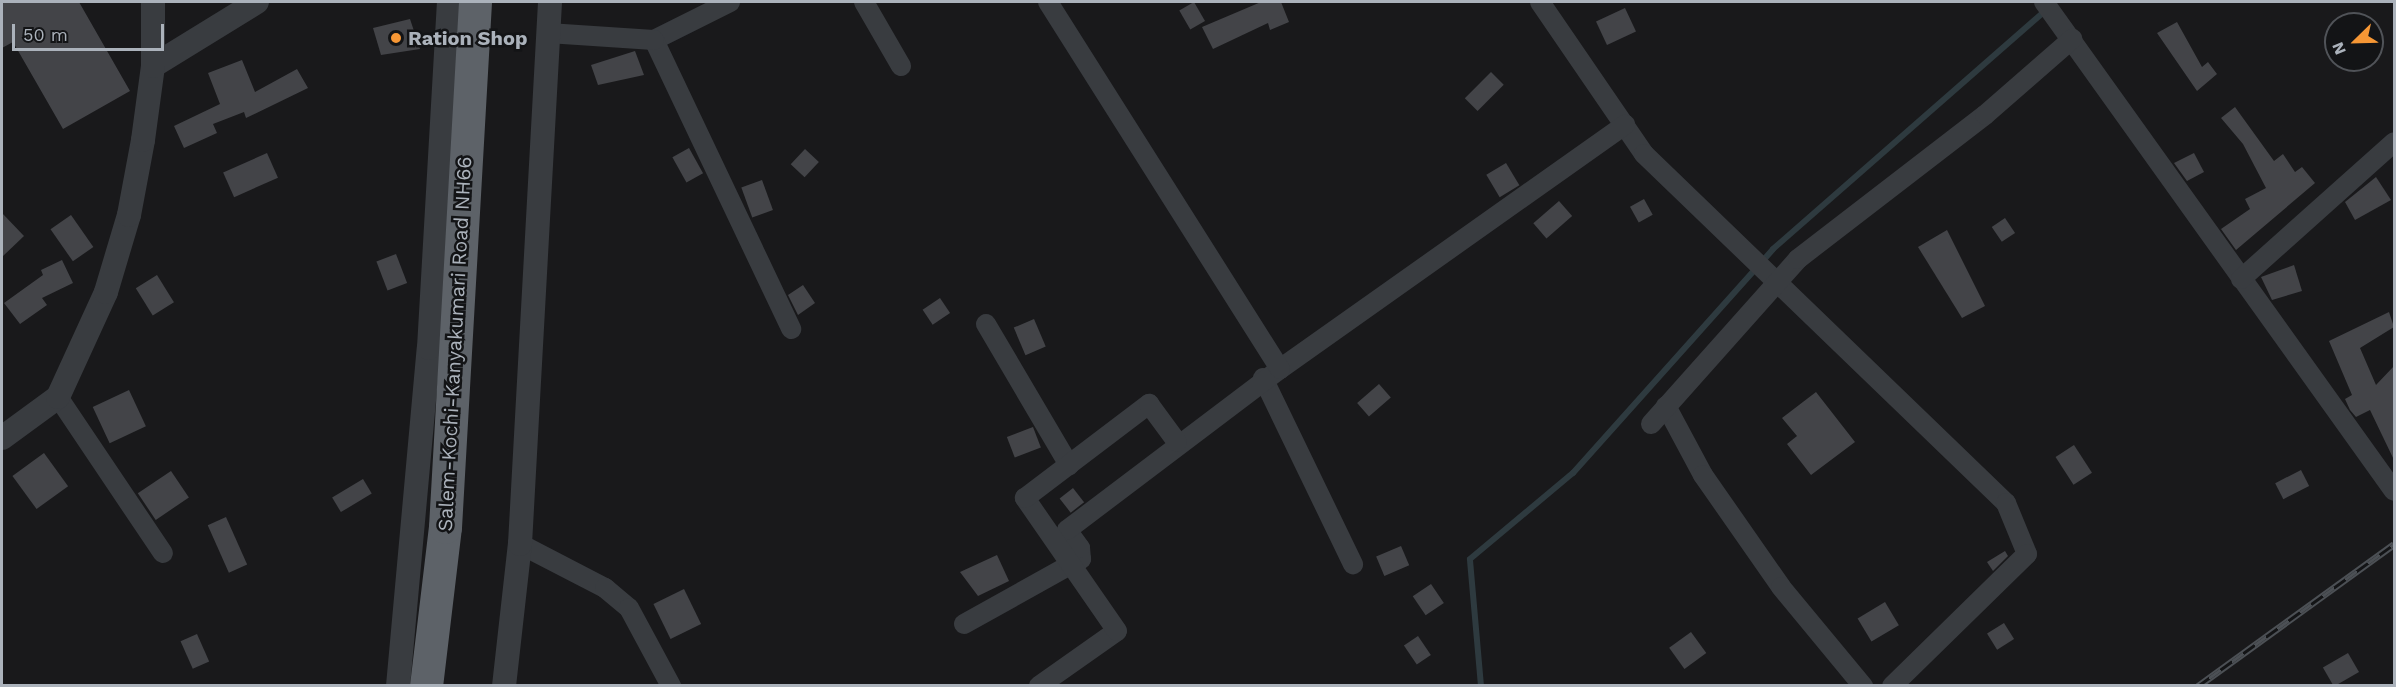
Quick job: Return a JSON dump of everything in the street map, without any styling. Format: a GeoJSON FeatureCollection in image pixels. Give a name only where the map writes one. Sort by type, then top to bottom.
{"type":"FeatureCollection","features":[{"type":"Feature","properties":{"kind":"highway","name":"Salem-Kochi-Kanyakumari Road NH66"},"geometry":{"type":"LineString","coordinates":[[426,686],[445,527],[475,2]]}},
{"type":"Feature","properties":{"kind":"street"},"geometry":{"type":"LineString","coordinates":[[2,438],[58,397],[106,292],[129,215],[153,66],[153,2]]}},
{"type":"Feature","properties":{"kind":"street"},"geometry":{"type":"LineString","coordinates":[[153,66],[257,2]]}},
{"type":"Feature","properties":{"kind":"street"},"geometry":{"type":"LineString","coordinates":[[398,686],[429,348],[449,2]]}},
{"type":"Feature","properties":{"kind":"street"},"geometry":{"type":"LineString","coordinates":[[504,686],[520,544],[550,2]]}},
{"type":"Feature","properties":{"kind":"street"},"geometry":{"type":"LineString","coordinates":[[548,33],[654,40],[730,2]]}},
{"type":"Feature","properties":{"kind":"street"},"geometry":{"type":"LineString","coordinates":[[864,2],[901,66]]}},
{"type":"Feature","properties":{"kind":"street"},"geometry":{"type":"LineString","coordinates":[[1048,2],[1271,373],[1353,564]]}},
{"type":"Feature","properties":{"kind":"street"},"geometry":{"type":"LineString","coordinates":[[1540,2],[1644,154],[2006,503],[2027,554],[1892,686]]}},
{"type":"Feature","properties":{"kind":"street"},"geometry":{"type":"LineString","coordinates":[[2048,6],[2394,491]]}},
{"type":"Feature","properties":{"kind":"street"},"geometry":{"type":"LineString","coordinates":[[1651,424],[1777,281],[2072,39]]}},
{"type":"Feature","properties":{"kind":"street"},"geometry":{"type":"LineString","coordinates":[[654,40],[791,329]]}},
{"type":"Feature","properties":{"kind":"street"},"geometry":{"type":"LineString","coordinates":[[964,624],[1070,566],[1082,554],[1067,530],[1178,442],[1271,373],[1624,125]]}},
{"type":"Feature","properties":{"kind":"street"},"geometry":{"type":"LineString","coordinates":[[2241,279],[2394,142]]}},
{"type":"Feature","properties":{"kind":"street"},"geometry":{"type":"LineString","coordinates":[[986,324],[1068,465]]}},
{"type":"Feature","properties":{"kind":"street"},"geometry":{"type":"LineString","coordinates":[[58,397],[164,553]]}},
{"type":"Feature","properties":{"kind":"street"},"geometry":{"type":"LineString","coordinates":[[1040,686],[1117,632],[1025,498],[1149,404],[1178,442]]}},
{"type":"Feature","properties":{"kind":"street"},"geometry":{"type":"LineString","coordinates":[[1666,406],[1703,474],[1781,586],[1863,686]]}},
{"type":"Feature","properties":{"kind":"street"},"geometry":{"type":"LineString","coordinates":[[520,544],[605,588],[629,608],[671,686]]}},
{"type":"Feature","properties":{"kind":"building"},"geometry":{"type":"Polygon","coordinates":[[[2,2],[79,2],[130,91],[63,129],[13,42],[2,48],[2,2]]]}},
{"type":"Feature","properties":{"kind":"building"},"geometry":{"type":"Polygon","coordinates":[[[1194,2],[1205,21],[1190,30],[1179,10],[1194,2]]]}},
{"type":"Feature","properties":{"kind":"building"},"geometry":{"type":"Polygon","coordinates":[[[1261,2],[1281,2],[1289,22],[1270,30],[1268,23],[1213,49],[1202,27],[1261,2]]]}},
{"type":"Feature","properties":{"kind":"building"},"geometry":{"type":"Polygon","coordinates":[[[1625,8],[1636,32],[1607,45],[1596,22],[1625,8]]]}},
{"type":"Feature","properties":{"kind":"building","name":"Ration Shop"},"geometry":{"type":"Polygon","coordinates":[[[410,19],[420,49],[381,55],[373,28],[410,19]]]}},
{"type":"Feature","properties":{"kind":"building"},"geometry":{"type":"Polygon","coordinates":[[[2177,22],[2202,67],[2208,62],[2217,74],[2197,91],[2157,33],[2177,22]]]}},
{"type":"Feature","properties":{"kind":"building"},"geometry":{"type":"Polygon","coordinates":[[[635,51],[644,75],[598,85],[591,65],[635,51]]]}},
{"type":"Feature","properties":{"kind":"building"},"geometry":{"type":"Polygon","coordinates":[[[242,60],[255,92],[297,69],[308,88],[246,118],[244,112],[213,124],[217,133],[184,148],[174,126],[220,104],[208,73],[242,60]]]}},
{"type":"Feature","properties":{"kind":"building"},"geometry":{"type":"Polygon","coordinates":[[[1491,72],[1504,85],[1478,111],[1465,98],[1491,72]]]}},
{"type":"Feature","properties":{"kind":"building"},"geometry":{"type":"Polygon","coordinates":[[[2235,107],[2274,161],[2283,154],[2295,172],[2302,167],[2315,183],[2236,250],[2221,229],[2250,209],[2245,199],[2266,188],[2243,144],[2221,118],[2235,107]]]}},
{"type":"Feature","properties":{"kind":"building"},"geometry":{"type":"Polygon","coordinates":[[[689,148],[703,173],[686,183],[672,157],[689,148]]]}},
{"type":"Feature","properties":{"kind":"building"},"geometry":{"type":"Polygon","coordinates":[[[805,149],[819,162],[805,177],[791,164],[805,149]]]}},
{"type":"Feature","properties":{"kind":"building"},"geometry":{"type":"Polygon","coordinates":[[[267,153],[278,178],[234,197],[223,173],[267,153]]]}},
{"type":"Feature","properties":{"kind":"building"},"geometry":{"type":"Polygon","coordinates":[[[2194,153],[2204,172],[2187,181],[2174,163],[2194,153]]]}},
{"type":"Feature","properties":{"kind":"building"},"geometry":{"type":"Polygon","coordinates":[[[1506,163],[1519,185],[1500,197],[1486,175],[1506,163]]]}},
{"type":"Feature","properties":{"kind":"building"},"geometry":{"type":"Polygon","coordinates":[[[2376,177],[2391,200],[2355,220],[2345,202],[2376,177]]]}},
{"type":"Feature","properties":{"kind":"building"},"geometry":{"type":"Polygon","coordinates":[[[762,180],[773,210],[752,218],[741,188],[762,180]]]}},
{"type":"Feature","properties":{"kind":"building"},"geometry":{"type":"Polygon","coordinates":[[[1644,199],[1653,215],[1639,223],[1630,207],[1644,199]]]}},
{"type":"Feature","properties":{"kind":"building"},"geometry":{"type":"Polygon","coordinates":[[[1559,201],[1572,216],[1546,238],[1533,223],[1559,201]]]}},
{"type":"Feature","properties":{"kind":"building"},"geometry":{"type":"Polygon","coordinates":[[[2,213],[24,236],[2,257],[2,213]]]}},
{"type":"Feature","properties":{"kind":"building"},"geometry":{"type":"Polygon","coordinates":[[[71,215],[93,247],[73,261],[51,229],[71,215]]]}},
{"type":"Feature","properties":{"kind":"building"},"geometry":{"type":"Polygon","coordinates":[[[2005,218],[2015,233],[2002,242],[1992,227],[2005,218]]]}},
{"type":"Feature","properties":{"kind":"building"},"geometry":{"type":"Polygon","coordinates":[[[1947,230],[1985,306],[1962,318],[1918,247],[1947,230]]]}},
{"type":"Feature","properties":{"kind":"building"},"geometry":{"type":"Polygon","coordinates":[[[396,254],[407,283],[388,290],[376,262],[396,254]]]}},
{"type":"Feature","properties":{"kind":"building"},"geometry":{"type":"Polygon","coordinates":[[[62,260],[73,283],[42,298],[47,305],[20,324],[4,303],[43,275],[41,270],[62,260]]]}},
{"type":"Feature","properties":{"kind":"building"},"geometry":{"type":"Polygon","coordinates":[[[2294,265],[2302,291],[2272,300],[2261,277],[2294,265]]]}},
{"type":"Feature","properties":{"kind":"building"},"geometry":{"type":"Polygon","coordinates":[[[157,275],[174,302],[153,315],[136,288],[157,275]]]}},
{"type":"Feature","properties":{"kind":"building"},"geometry":{"type":"Polygon","coordinates":[[[803,285],[815,303],[798,315],[788,295],[803,285]]]}},
{"type":"Feature","properties":{"kind":"building"},"geometry":{"type":"Polygon","coordinates":[[[940,298],[950,313],[933,325],[923,310],[940,298]]]}},
{"type":"Feature","properties":{"kind":"building"},"geometry":{"type":"Polygon","coordinates":[[[2389,312],[2394,327],[2360,348],[2376,385],[2394,366],[2394,460],[2370,410],[2356,417],[2350,410],[2345,399],[2352,395],[2329,341],[2389,312]]]}},
{"type":"Feature","properties":{"kind":"building"},"geometry":{"type":"Polygon","coordinates":[[[1034,319],[1046,347],[1025,355],[1014,328],[1034,319]]]}},
{"type":"Feature","properties":{"kind":"building"},"geometry":{"type":"Polygon","coordinates":[[[1379,384],[1391,398],[1369,417],[1357,403],[1379,384]]]}},
{"type":"Feature","properties":{"kind":"building"},"geometry":{"type":"Polygon","coordinates":[[[129,390],[146,426],[110,443],[93,407],[129,390]]]}},
{"type":"Feature","properties":{"kind":"building"},"geometry":{"type":"Polygon","coordinates":[[[1816,392],[1855,442],[1811,475],[1787,444],[1797,436],[1782,418],[1816,392]]]}},
{"type":"Feature","properties":{"kind":"building"},"geometry":{"type":"Polygon","coordinates":[[[1033,427],[1041,448],[1015,458],[1007,437],[1033,427]]]}},
{"type":"Feature","properties":{"kind":"building"},"geometry":{"type":"Polygon","coordinates":[[[2074,445],[2092,473],[2074,485],[2056,457],[2074,445]]]}},
{"type":"Feature","properties":{"kind":"building"},"geometry":{"type":"Polygon","coordinates":[[[44,453],[68,486],[37,509],[12,476],[44,453]]]}},
{"type":"Feature","properties":{"kind":"building"},"geometry":{"type":"Polygon","coordinates":[[[2301,470],[2309,486],[2283,499],[2275,483],[2301,470]]]}},
{"type":"Feature","properties":{"kind":"building"},"geometry":{"type":"Polygon","coordinates":[[[171,471],[189,498],[156,520],[138,493],[171,471]]]}},
{"type":"Feature","properties":{"kind":"building"},"geometry":{"type":"Polygon","coordinates":[[[363,479],[372,494],[341,512],[332,498],[363,479]]]}},
{"type":"Feature","properties":{"kind":"building"},"geometry":{"type":"Polygon","coordinates":[[[1073,488],[1084,502],[1071,513],[1060,498],[1073,488]]]}},
{"type":"Feature","properties":{"kind":"building"},"geometry":{"type":"Polygon","coordinates":[[[226,517],[247,565],[229,573],[208,525],[226,517]]]}},
{"type":"Feature","properties":{"kind":"building"},"geometry":{"type":"Polygon","coordinates":[[[1401,546],[1409,565],[1384,576],[1376,557],[1401,546]]]}},
{"type":"Feature","properties":{"kind":"building"},"geometry":{"type":"Polygon","coordinates":[[[2005,551],[2008,556],[1993,571],[1987,562],[2005,551]]]}},
{"type":"Feature","properties":{"kind":"building"},"geometry":{"type":"Polygon","coordinates":[[[997,555],[1009,581],[978,596],[960,572],[997,555]]]}},
{"type":"Feature","properties":{"kind":"building"},"geometry":{"type":"Polygon","coordinates":[[[1431,584],[1444,603],[1426,615],[1413,596],[1431,584]]]}},
{"type":"Feature","properties":{"kind":"building"},"geometry":{"type":"Polygon","coordinates":[[[684,589],[701,624],[671,639],[653,604],[684,589]]]}},
{"type":"Feature","properties":{"kind":"building"},"geometry":{"type":"Polygon","coordinates":[[[1885,602],[1899,625],[1871,642],[1858,618],[1885,602]]]}},
{"type":"Feature","properties":{"kind":"building"},"geometry":{"type":"Polygon","coordinates":[[[2004,623],[2014,639],[1997,650],[1987,634],[2004,623]]]}},
{"type":"Feature","properties":{"kind":"building"},"geometry":{"type":"Polygon","coordinates":[[[1691,632],[1706,653],[1684,669],[1669,648],[1691,632]]]}},
{"type":"Feature","properties":{"kind":"building"},"geometry":{"type":"Polygon","coordinates":[[[197,634],[209,661],[193,669],[181,641],[197,634]]]}},
{"type":"Feature","properties":{"kind":"building"},"geometry":{"type":"Polygon","coordinates":[[[1418,636],[1431,655],[1417,665],[1404,646],[1418,636]]]}},
{"type":"Feature","properties":{"kind":"building"},"geometry":{"type":"Polygon","coordinates":[[[2348,653],[2359,672],[2334,686],[2323,668],[2348,653]]]}},
{"type":"Feature","properties":{"kind":"waterway"},"geometry":{"type":"LineString","coordinates":[[1481,686],[1470,559],[1573,473],[1773,249],[2046,10]]}},
{"type":"Feature","properties":{"kind":"railway"},"geometry":{"type":"LineString","coordinates":[[2198,686],[2394,544]]}},
{"type":"Feature","properties":{"kind":"place","name":"Ration Shop"},"geometry":{"type":"Point","coordinates":[396,38]}}]}
